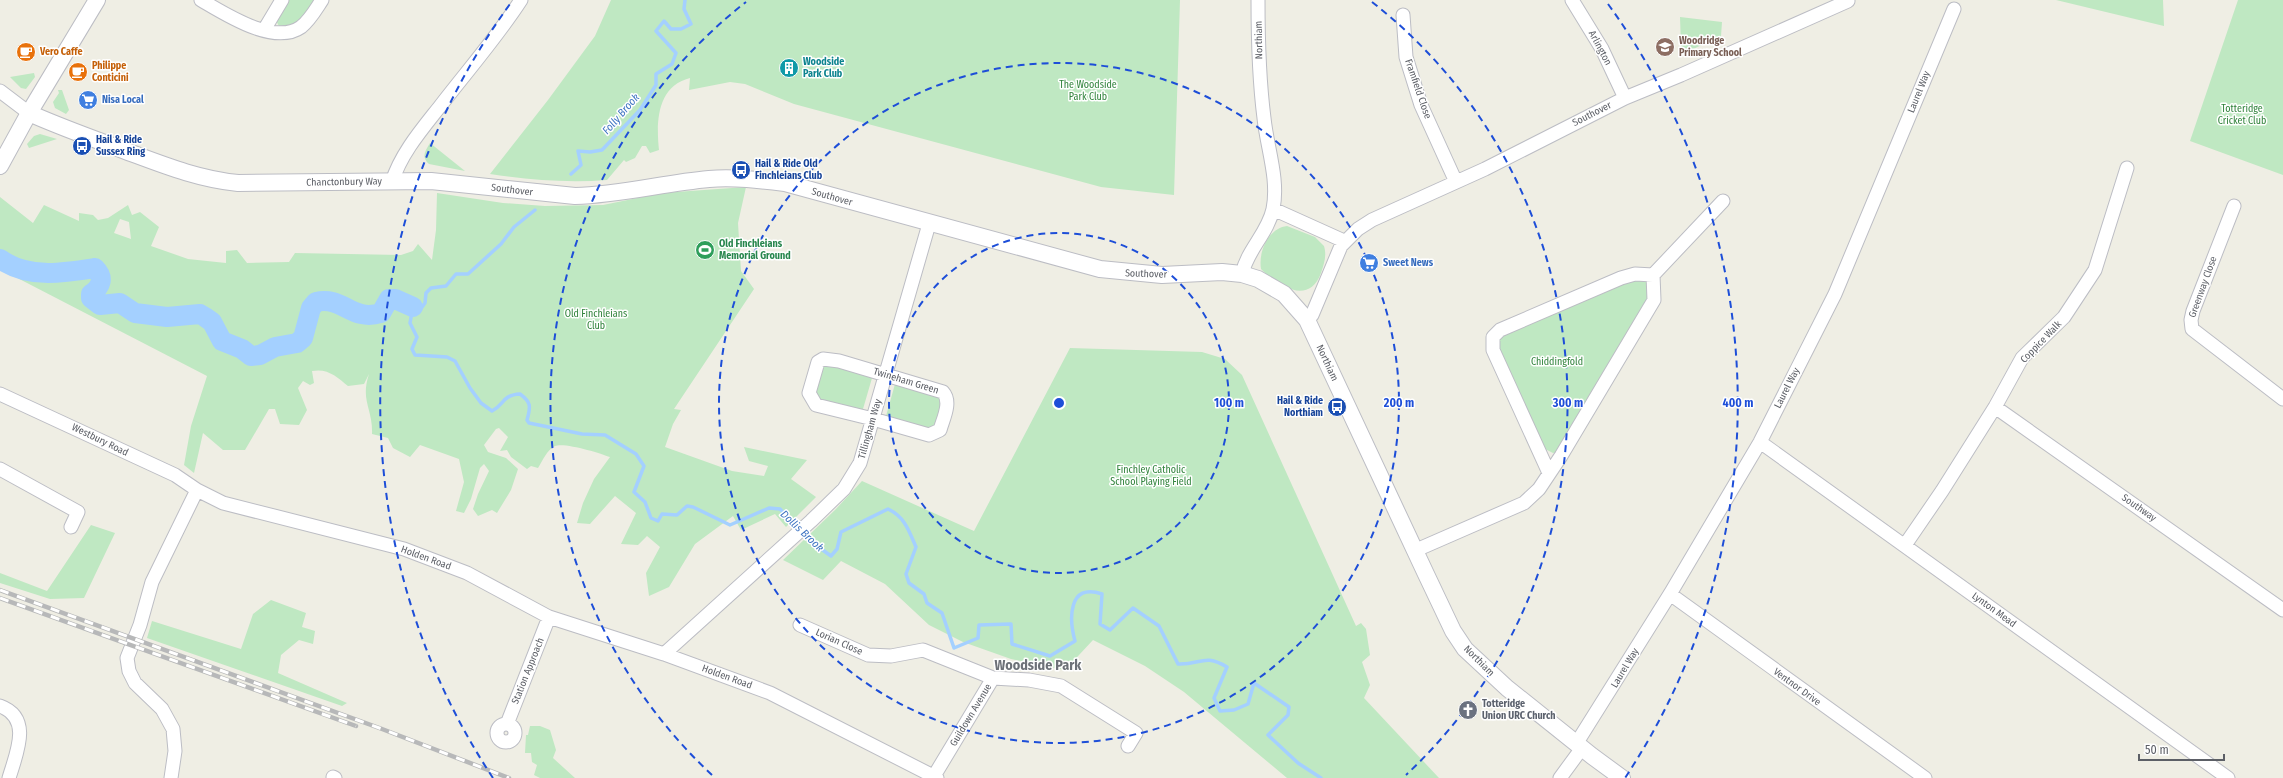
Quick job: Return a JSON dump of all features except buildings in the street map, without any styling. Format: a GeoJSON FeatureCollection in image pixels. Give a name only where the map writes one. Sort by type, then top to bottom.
{"type":"FeatureCollection","features":[{"type":"Feature","properties":{"kind":"street"},"geometry":{"type":"LineString","coordinates":[[0,166],[29,113],[97,0]]}},
{"type":"Feature","properties":{"kind":"street"},"geometry":{"type":"LineString","coordinates":[[201,0],[240,22],[264,30],[294,31],[308,21],[322,0]]}},
{"type":"Feature","properties":{"kind":"street"},"geometry":{"type":"LineString","coordinates":[[264,30],[282,0]]}},
{"type":"Feature","properties":{"kind":"street","name":"Chanctonbury Way"},"geometry":{"type":"LineString","coordinates":[[29,113],[194,175],[222,181],[238,183],[392,182],[399,164],[426,124],[504,25],[520,0]]}},
{"type":"Feature","properties":{"kind":"street","name":"Northiam"},"geometry":{"type":"LineString","coordinates":[[1258,0],[1258,52],[1264,119],[1274,189],[1273,209],[1266,227],[1247,258],[1242,274],[1258,279],[1284,294],[1307,320],[1414,551],[1453,631],[1465,649],[1508,688],[1583,749],[1622,778]]}},
{"type":"Feature","properties":{"kind":"street","name":"Arlington"},"geometry":{"type":"LineString","coordinates":[[1572,0],[1602,49],[1625,98]]}},
{"type":"Feature","properties":{"kind":"street","name":"Southover"},"geometry":{"type":"LineString","coordinates":[[1307,320],[1312,315],[1333,261],[1344,241],[1372,220],[1456,182],[1625,98],[1681,76],[1848,1]]}},
{"type":"Feature","properties":{"kind":"street","name":"Laurel Way"},"geometry":{"type":"LineString","coordinates":[[1560,778],[1583,749],[1670,594],[1760,442],[1835,294],[1954,9]]}},
{"type":"Feature","properties":{"kind":"street","name":"Framfield Close"},"geometry":{"type":"LineString","coordinates":[[1403,15],[1406,57],[1419,98],[1456,182]]}},
{"type":"Feature","properties":{"kind":"street"},"geometry":{"type":"LineString","coordinates":[[0,91],[29,113]]}},
{"type":"Feature","properties":{"kind":"street","name":"Coppice Walk"},"geometry":{"type":"LineString","coordinates":[[1905,545],[1942,491],[1995,407],[2022,358],[2064,317],[2095,270],[2127,168]]}},
{"type":"Feature","properties":{"kind":"street","name":"Southover"},"geometry":{"type":"LineString","coordinates":[[392,182],[431,181],[538,193],[598,196],[667,184],[711,179],[746,178],[785,184],[1100,269],[1162,275],[1222,272],[1242,274]]}},
{"type":"Feature","properties":{"kind":"street"},"geometry":{"type":"LineString","coordinates":[[1414,551],[1524,503],[1539,489],[1654,300],[1653,275],[1723,200]]}},
{"type":"Feature","properties":{"kind":"street","name":"Greenway Close"},"geometry":{"type":"LineString","coordinates":[[2234,206],[2193,311],[2191,320],[2192,329],[2283,399]]}},
{"type":"Feature","properties":{"kind":"street"},"geometry":{"type":"LineString","coordinates":[[1273,209],[1344,241]]}},
{"type":"Feature","properties":{"kind":"street","name":"Tillingham Way"},"geometry":{"type":"LineString","coordinates":[[664,654],[792,539],[850,480],[860,463],[929,224]]}},
{"type":"Feature","properties":{"kind":"street"},"geometry":{"type":"LineString","coordinates":[[1549,473],[1493,350],[1493,337],[1500,330],[1621,278],[1635,274],[1653,275]]}},
{"type":"Feature","properties":{"kind":"street","name":"Twineham Green"},"geometry":{"type":"LineString","coordinates":[[823,359],[829,359],[885,374],[943,392],[947,397],[948,402],[940,430],[935,434],[929,435],[873,418],[816,405],[811,400],[809,393],[818,362],[823,359]]}},
{"type":"Feature","properties":{"kind":"street","name":"Westbury Road"},"geometry":{"type":"LineString","coordinates":[[0,394],[175,475],[197,490]]}},
{"type":"Feature","properties":{"kind":"street","name":"Southway"},"geometry":{"type":"LineString","coordinates":[[1995,407],[2283,610]]}},
{"type":"Feature","properties":{"kind":"street","name":"Lynton Mead"},"geometry":{"type":"LineString","coordinates":[[1760,442],[2228,778]]}},
{"type":"Feature","properties":{"kind":"street"},"geometry":{"type":"LineString","coordinates":[[0,469],[78,512],[71,527]]}},
{"type":"Feature","properties":{"kind":"street"},"geometry":{"type":"LineString","coordinates":[[171,778],[175,751],[173,729],[162,709],[135,683],[129,671],[127,658],[152,582],[197,490]]}},
{"type":"Feature","properties":{"kind":"street","name":"Holden Road"},"geometry":{"type":"LineString","coordinates":[[197,490],[223,503],[404,549],[467,573],[549,617],[664,654],[770,693],[935,777]]}},
{"type":"Feature","properties":{"kind":"street","name":"Ventnor Drive"},"geometry":{"type":"LineString","coordinates":[[1670,594],[1925,778]]}},
{"type":"Feature","properties":{"kind":"street","name":"Station Approach"},"geometry":{"type":"LineString","coordinates":[[507,724],[549,617]]}},
{"type":"Feature","properties":{"kind":"street","name":"Lorian Close"},"geometry":{"type":"LineString","coordinates":[[800,625],[868,655],[891,656],[923,650],[993,678]]}},
{"type":"Feature","properties":{"kind":"street","name":"Guildown Avenue"},"geometry":{"type":"LineString","coordinates":[[935,777],[993,678],[1029,680],[1061,686],[1136,732],[1128,746]]}},
{"type":"Feature","properties":{"kind":"street"},"geometry":{"type":"LineString","coordinates":[[0,706],[14,715],[19,722],[21,733],[9,778]]}},
{"type":"Feature","properties":{"kind":"green space"},"geometry":{"type":"Polygon","coordinates":[[[287,0],[316,0],[296,25],[279,26],[275,19],[287,0]]]}},
{"type":"Feature","properties":{"kind":"green space","name":"The Woodside Park Club"},"geometry":{"type":"Polygon","coordinates":[[[611,0],[1180,0],[1174,195],[1101,187],[794,104],[745,84],[730,82],[689,90],[690,78],[679,82],[671,89],[661,106],[658,128],[659,150],[650,153],[646,146],[642,146],[635,158],[626,162],[624,160],[607,180],[548,180],[490,174],[548,100],[595,36],[611,0]]]}},
{"type":"Feature","properties":{"kind":"green space"},"geometry":{"type":"Polygon","coordinates":[[[2056,0],[2163,0],[2164,26],[2056,0]]]}},
{"type":"Feature","properties":{"kind":"green space","name":"Totteridge Cricket Club"},"geometry":{"type":"Polygon","coordinates":[[[2238,0],[2283,0],[2283,175],[2190,141],[2238,0]]]}},
{"type":"Feature","properties":{"kind":"green space"},"geometry":{"type":"Polygon","coordinates":[[[1680,17],[1722,22],[1721,36],[1689,51],[1681,46],[1680,17]]]}},
{"type":"Feature","properties":{"kind":"green space"},"geometry":{"type":"Polygon","coordinates":[[[34,73],[35,77],[26,89],[21,88],[10,77],[34,73]]]}},
{"type":"Feature","properties":{"kind":"green space"},"geometry":{"type":"Polygon","coordinates":[[[58,90],[62,90],[69,110],[66,114],[55,108],[53,102],[59,93],[58,90]]]}},
{"type":"Feature","properties":{"kind":"green space"},"geometry":{"type":"Polygon","coordinates":[[[40,134],[57,139],[29,148],[27,144],[34,136],[40,134]]]}},
{"type":"Feature","properties":{"kind":"green space"},"geometry":{"type":"Polygon","coordinates":[[[430,143],[465,171],[429,164],[424,156],[430,143]]]}},
{"type":"Feature","properties":{"kind":"green space","name":"Old Finchleians Club"},"geometry":{"type":"Polygon","coordinates":[[[746,187],[738,223],[741,271],[754,289],[674,409],[681,410],[673,424],[665,447],[732,471],[764,476],[768,466],[749,461],[744,447],[807,460],[791,479],[816,497],[786,527],[775,514],[741,530],[733,516],[695,544],[669,587],[649,596],[646,573],[660,547],[647,536],[638,545],[621,544],[636,513],[615,496],[590,524],[577,523],[583,503],[594,479],[610,457],[582,448],[560,445],[555,446],[550,450],[538,468],[531,466],[527,469],[511,457],[507,450],[500,451],[508,437],[499,428],[496,429],[484,445],[488,452],[506,458],[518,469],[511,490],[497,513],[492,510],[478,516],[473,509],[478,494],[489,471],[484,464],[480,468],[471,499],[464,513],[456,511],[464,482],[459,459],[420,445],[410,457],[393,448],[388,438],[372,434],[371,418],[366,398],[369,374],[364,384],[348,386],[332,374],[318,370],[312,371],[314,383],[310,385],[303,381],[298,388],[307,410],[299,425],[280,424],[275,409],[269,409],[245,450],[223,450],[203,433],[194,473],[184,465],[191,426],[207,376],[0,269],[0,197],[33,223],[44,205],[79,221],[79,213],[93,215],[98,220],[108,218],[128,205],[132,215],[140,212],[159,227],[151,246],[188,259],[226,263],[226,251],[237,250],[247,263],[289,262],[295,253],[401,255],[413,251],[418,244],[432,260],[436,230],[437,193],[503,203],[545,206],[603,205],[662,193],[746,187]],[[120,219],[114,233],[131,239],[129,222],[120,219]]]}},
{"type":"Feature","properties":{"kind":"green space"},"geometry":{"type":"Polygon","coordinates":[[[1287,226],[1315,237],[1324,246],[1325,257],[1321,273],[1316,283],[1309,289],[1301,291],[1293,290],[1276,281],[1261,269],[1261,255],[1266,242],[1275,231],[1287,226]]]}},
{"type":"Feature","properties":{"kind":"green space","name":"Chiddingfold"},"geometry":{"type":"Polygon","coordinates":[[[1646,279],[1651,290],[1649,302],[1558,452],[1553,453],[1545,449],[1498,350],[1498,341],[1503,334],[1616,283],[1646,279]]]}},
{"type":"Feature","properties":{"kind":"green space","name":"Finchley Catholic School Playing Field"},"geometry":{"type":"Polygon","coordinates":[[[1070,348],[1202,352],[1225,359],[1242,375],[1356,626],[1361,623],[1366,629],[1370,655],[1362,662],[1370,685],[1364,698],[1439,778],[1287,778],[1184,692],[1145,666],[1093,640],[1065,670],[1011,659],[963,642],[929,625],[885,584],[841,561],[823,580],[783,560],[835,510],[862,481],[974,531],[1070,348]]]}},
{"type":"Feature","properties":{"kind":"green space"},"geometry":{"type":"Polygon","coordinates":[[[825,363],[869,374],[872,378],[863,409],[857,410],[838,407],[814,396],[820,367],[825,363]]]}},
{"type":"Feature","properties":{"kind":"green space"},"geometry":{"type":"Polygon","coordinates":[[[895,384],[941,395],[944,402],[933,431],[886,416],[895,384]]]}},
{"type":"Feature","properties":{"kind":"green space"},"geometry":{"type":"Polygon","coordinates":[[[91,525],[115,533],[84,598],[50,599],[0,583],[0,573],[47,591],[91,525]]]}},
{"type":"Feature","properties":{"kind":"green space"},"geometry":{"type":"Polygon","coordinates":[[[271,600],[306,613],[302,627],[315,631],[313,644],[299,640],[281,655],[278,673],[347,703],[342,706],[147,638],[152,621],[241,649],[253,614],[271,600]]]}},
{"type":"Feature","properties":{"kind":"green space"},"geometry":{"type":"Polygon","coordinates":[[[530,726],[540,726],[550,730],[556,750],[553,758],[575,778],[540,778],[534,775],[537,765],[532,762],[531,753],[525,753],[526,735],[528,735],[530,726]]]}},
{"type":"Feature","properties":{"kind":"waterway","name":"Folly Brook"},"geometry":{"type":"LineString","coordinates":[[571,174],[581,165],[578,151],[590,152],[602,150],[640,110],[656,85],[656,74],[672,64],[676,53],[656,31],[664,21],[671,29],[681,29],[691,24],[684,9],[685,0]]}},
{"type":"Feature","properties":{"kind":"waterway","name":"Dollis Brook"},"geometry":{"type":"LineString","coordinates":[[535,210],[514,227],[501,244],[468,274],[456,274],[446,286],[431,288],[426,293],[425,303],[420,310],[413,307],[410,323],[417,337],[412,349],[415,355],[447,357],[455,361],[470,388],[481,403],[492,411],[510,396],[520,394],[526,399],[529,405],[527,420],[529,423],[582,434],[605,435],[636,454],[644,466],[634,492],[645,502],[651,518],[658,521],[662,514],[677,515],[687,506],[693,507],[730,525],[769,508],[780,509],[813,543],[831,556],[837,549],[841,532],[888,509],[894,512],[899,516],[909,530],[916,547],[906,574],[909,583],[924,594],[927,603],[942,613],[954,648],[978,638],[979,625],[1011,624],[1012,644],[1050,656],[1075,641],[1072,613],[1077,598],[1083,593],[1091,592],[1102,594],[1100,624],[1110,630],[1133,608],[1159,626],[1178,664],[1207,660],[1227,667],[1214,698],[1220,711],[1234,710],[1248,704],[1254,683],[1289,707],[1288,715],[1268,735],[1298,763],[1321,778]]}},
{"type":"Feature","properties":{"kind":"waterway","name":"Dollis Brook"},"geometry":{"type":"LineString","coordinates":[[0,259],[22,270],[34,272],[58,273],[95,268],[101,279],[99,285],[91,294],[91,298],[100,305],[120,303],[135,313],[167,317],[200,314],[212,322],[222,341],[242,349],[251,356],[260,355],[275,347],[297,343],[303,338],[311,308],[316,302],[334,302],[355,312],[371,315],[381,313],[389,299],[395,299],[413,307]]}},
{"type":"Feature","properties":{"kind":"railway"},"geometry":{"type":"LineString","coordinates":[[0,590],[382,729],[509,778]]}},
{"type":"Feature","properties":{"kind":"railway"},"geometry":{"type":"LineString","coordinates":[[0,598],[356,726]]}},
{"type":"Feature","properties":{"kind":"place","name":"Woodridge Primary School"},"geometry":{"type":"Point","coordinates":[1665,47]}},
{"type":"Feature","properties":{"kind":"place","name":"Vero Caffe"},"geometry":{"type":"Point","coordinates":[26,52]}},
{"type":"Feature","properties":{"kind":"place","name":"Woodside Park Club"},"geometry":{"type":"Point","coordinates":[789,68]}},
{"type":"Feature","properties":{"kind":"place","name":"Philippe Conticini"},"geometry":{"type":"Point","coordinates":[78,72]}},
{"type":"Feature","properties":{"kind":"place","name":"Nisa Local"},"geometry":{"type":"Point","coordinates":[88,100]}},
{"type":"Feature","properties":{"kind":"place","name":"Hail & Ride Sussex Ring"},"geometry":{"type":"Point","coordinates":[82,146]}},
{"type":"Feature","properties":{"kind":"place","name":"Hail & Ride Old Finchleians Club"},"geometry":{"type":"Point","coordinates":[741,170]}},
{"type":"Feature","properties":{"kind":"place","name":"Old Finchleians Memorial Ground"},"geometry":{"type":"Point","coordinates":[705,250]}},
{"type":"Feature","properties":{"kind":"place","name":"Sweet News"},"geometry":{"type":"Point","coordinates":[1369,263]}},
{"type":"Feature","properties":{"kind":"place","name":"Hail & Ride Northiam"},"geometry":{"type":"Point","coordinates":[1337,407]}},
{"type":"Feature","properties":{"kind":"place","name":"Totteridge Union URC Church"},"geometry":{"type":"Point","coordinates":[1468,710]}},
{"type":"Feature","properties":{"kind":"district","name":"Woodside Park"},"geometry":{"type":"Point","coordinates":[1038,665]}}]}
